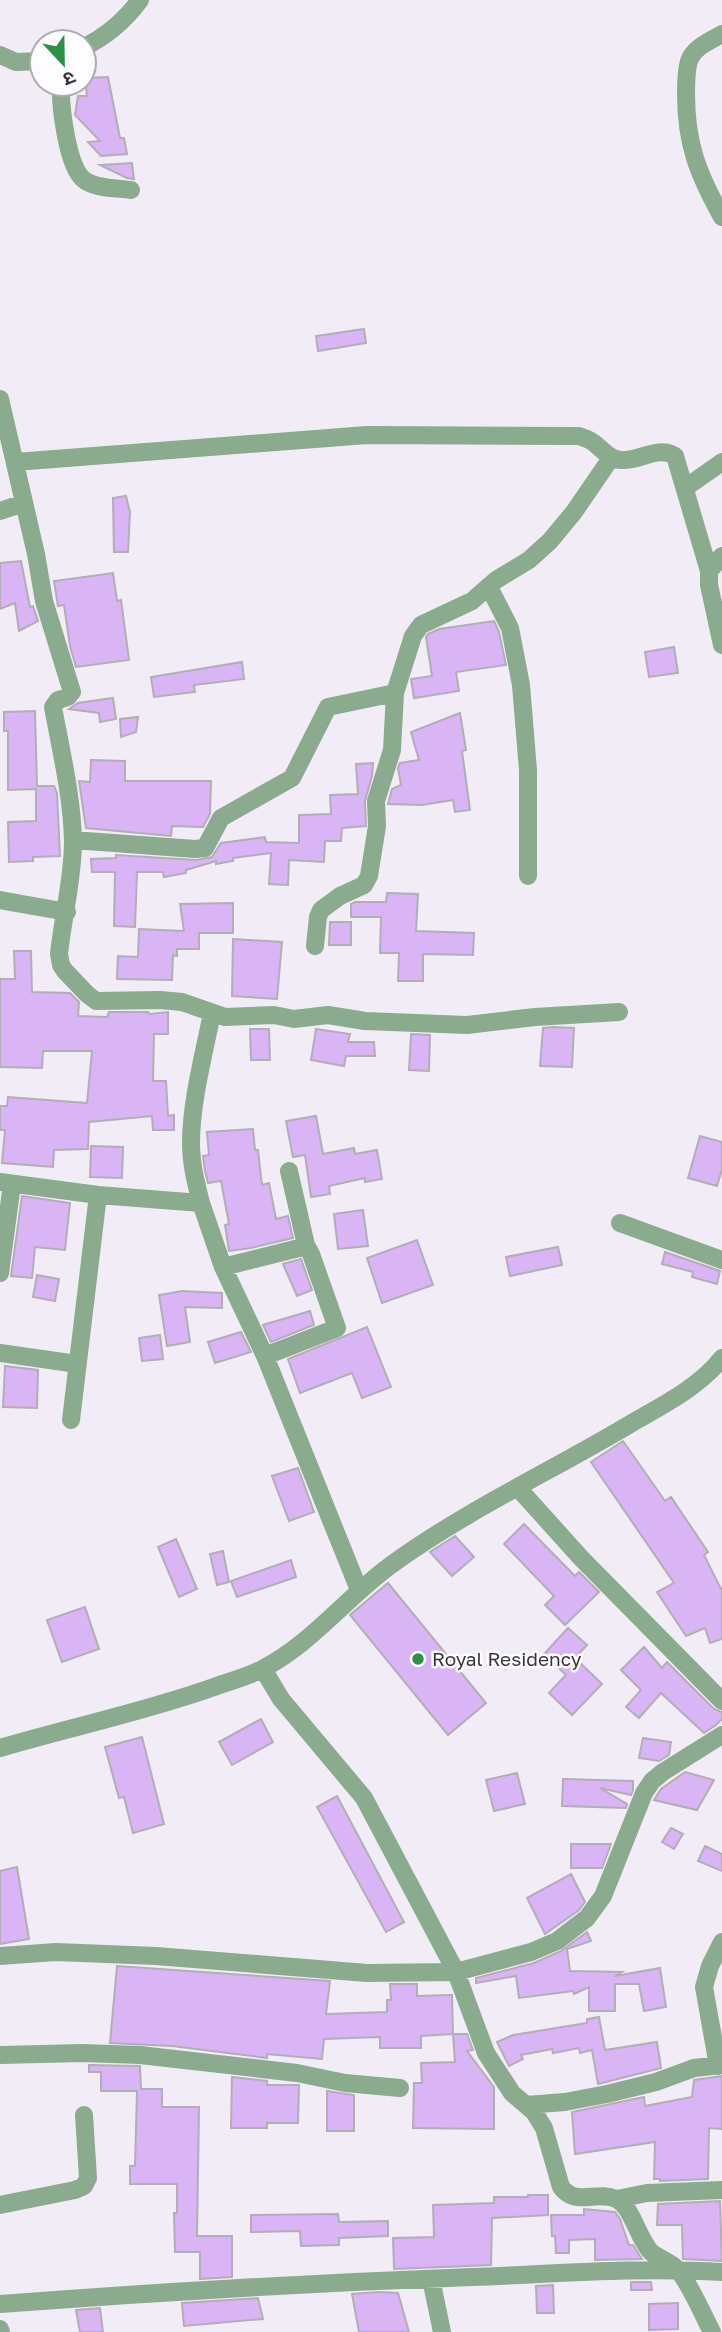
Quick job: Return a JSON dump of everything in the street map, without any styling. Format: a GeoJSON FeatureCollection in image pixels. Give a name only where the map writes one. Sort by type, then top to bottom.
{"type":"FeatureCollection","features":[{"type":"Feature","properties":{"kind":"street"},"geometry":{"type":"LineString","coordinates":[[98,40],[125,19],[141,0]]}},
{"type":"Feature","properties":{"kind":"street"},"geometry":{"type":"LineString","coordinates":[[722,34],[698,48],[689,61],[686,82],[686,117],[692,153],[703,184],[722,217]]}},
{"type":"Feature","properties":{"kind":"street"},"geometry":{"type":"LineString","coordinates":[[0,55],[16,62],[28,62]]}},
{"type":"Feature","properties":{"kind":"street"},"geometry":{"type":"LineString","coordinates":[[62,98],[63,127],[78,172],[84,181],[131,190]]}},
{"type":"Feature","properties":{"kind":"street"},"geometry":{"type":"LineString","coordinates":[[0,399],[44,601],[72,692],[68,697],[58,700],[53,707],[69,796],[73,840],[67,912],[61,943],[61,965],[92,999],[103,1002],[182,1002],[225,1017],[274,1015],[293,1019],[328,1015],[365,1021],[467,1025],[619,1012]]}},
{"type":"Feature","properties":{"kind":"street"},"geometry":{"type":"LineString","coordinates":[[15,462],[393,434],[579,436],[592,440],[611,458],[626,460],[659,451],[670,452],[675,456],[709,571],[709,585],[722,645]]}},
{"type":"Feature","properties":{"kind":"street"},"geometry":{"type":"LineString","coordinates":[[315,946],[321,910],[340,896],[364,885],[369,876],[377,825],[376,802],[392,750],[395,693],[413,636],[421,625],[461,607],[528,560],[550,541],[574,512],[611,458]]}},
{"type":"Feature","properties":{"kind":"street"},"geometry":{"type":"LineString","coordinates":[[685,488],[722,462]]}},
{"type":"Feature","properties":{"kind":"street"},"geometry":{"type":"LineString","coordinates":[[0,511],[24,503]]}},
{"type":"Feature","properties":{"kind":"street"},"geometry":{"type":"LineString","coordinates":[[709,571],[722,556]]}},
{"type":"Feature","properties":{"kind":"street"},"geometry":{"type":"LineString","coordinates":[[489,586],[510,628],[521,685],[528,770],[528,876]]}},
{"type":"Feature","properties":{"kind":"street"},"geometry":{"type":"LineString","coordinates":[[73,840],[205,848],[221,818],[292,778],[328,707],[395,693]]}},
{"type":"Feature","properties":{"kind":"street"},"geometry":{"type":"LineString","coordinates":[[0,900],[67,912]]}},
{"type":"Feature","properties":{"kind":"street"},"geometry":{"type":"LineString","coordinates":[[212,1013],[192,1123],[194,1173],[201,1203],[223,1267],[265,1356],[359,1590]]}},
{"type":"Feature","properties":{"kind":"street"},"geometry":{"type":"LineString","coordinates":[[265,1356],[337,1328],[306,1245],[289,1171]]}},
{"type":"Feature","properties":{"kind":"street"},"geometry":{"type":"LineString","coordinates":[[0,1273],[6,1183],[99,1195],[201,1203]]}},
{"type":"Feature","properties":{"kind":"street"},"geometry":{"type":"LineString","coordinates":[[71,1420],[99,1195]]}},
{"type":"Feature","properties":{"kind":"street"},"geometry":{"type":"LineString","coordinates":[[620,1223],[722,1259]]}},
{"type":"Feature","properties":{"kind":"street"},"geometry":{"type":"LineString","coordinates":[[223,1267],[299,1248]]}},
{"type":"Feature","properties":{"kind":"street"},"geometry":{"type":"LineString","coordinates":[[0,1353],[77,1364]]}},
{"type":"Feature","properties":{"kind":"street"},"geometry":{"type":"LineString","coordinates":[[0,1748],[153,1707],[262,1669],[308,1636],[391,1565],[440,1533],[656,1409],[695,1384],[722,1358]]}},
{"type":"Feature","properties":{"kind":"street"},"geometry":{"type":"LineString","coordinates":[[518,1488],[581,1558],[722,1701]]}},
{"type":"Feature","properties":{"kind":"street"},"geometry":{"type":"LineString","coordinates":[[262,1669],[281,1699],[364,1798],[456,1972],[490,2061],[512,2093],[534,2112],[544,2128],[561,2186],[566,2194],[617,2199],[647,2193],[722,2190]]}},
{"type":"Feature","properties":{"kind":"street"},"geometry":{"type":"LineString","coordinates":[[0,1956],[56,1952],[156,1956],[367,1973],[456,1972],[531,1952],[557,1941],[587,1918],[603,1896],[644,1793],[652,1781],[722,1735]]}},
{"type":"Feature","properties":{"kind":"street"},"geometry":{"type":"LineString","coordinates":[[526,2105],[565,2102],[607,2094],[656,2082],[694,2068],[720,2065],[704,1987],[710,1966],[722,1942]]}},
{"type":"Feature","properties":{"kind":"street"},"geometry":{"type":"LineString","coordinates":[[0,2055],[140,2055],[400,2088]]}},
{"type":"Feature","properties":{"kind":"street"},"geometry":{"type":"LineString","coordinates":[[0,2205],[75,2190],[83,2186],[88,2178],[84,2115]]}},
{"type":"Feature","properties":{"kind":"street"},"geometry":{"type":"LineString","coordinates":[[617,2199],[625,2206],[652,2252],[678,2269],[712,2332]]}},
{"type":"Feature","properties":{"kind":"street"},"geometry":{"type":"LineString","coordinates":[[0,2304],[161,2292],[431,2279],[678,2269],[722,2272]]}},
{"type":"Feature","properties":{"kind":"street"},"geometry":{"type":"LineString","coordinates":[[431,2279],[442,2332]]}},
{"type":"Feature","properties":{"kind":"building"},"geometry":{"type":"Polygon","coordinates":[[[98,77],[108,77],[120,138],[124,138],[127,154],[101,156],[88,142],[100,141],[75,115],[78,98],[98,98],[98,77]]]}},
{"type":"Feature","properties":{"kind":"building"},"geometry":{"type":"Polygon","coordinates":[[[132,163],[134,179],[100,165],[132,163]]]}},
{"type":"Feature","properties":{"kind":"building"},"geometry":{"type":"Polygon","coordinates":[[[364,329],[366,343],[318,351],[316,336],[364,329]]]}},
{"type":"Feature","properties":{"kind":"building"},"geometry":{"type":"Polygon","coordinates":[[[126,496],[130,512],[128,552],[114,552],[113,498],[126,496]]]}},
{"type":"Feature","properties":{"kind":"building"},"geometry":{"type":"Polygon","coordinates":[[[21,561],[30,607],[33,606],[38,621],[19,631],[15,603],[0,609],[0,563],[21,561]]]}},
{"type":"Feature","properties":{"kind":"building"},"geometry":{"type":"Polygon","coordinates":[[[113,573],[117,601],[121,600],[129,660],[76,667],[64,605],[58,606],[54,581],[113,573]]]}},
{"type":"Feature","properties":{"kind":"building"},"geometry":{"type":"Polygon","coordinates":[[[494,621],[506,665],[456,672],[459,691],[414,698],[411,679],[432,676],[426,637],[428,634],[439,629],[494,621]]]}},
{"type":"Feature","properties":{"kind":"building"},"geometry":{"type":"Polygon","coordinates":[[[674,647],[678,673],[649,677],[645,652],[674,647]]]}},
{"type":"Feature","properties":{"kind":"building"},"geometry":{"type":"Polygon","coordinates":[[[242,662],[244,679],[194,685],[195,692],[154,697],[151,677],[242,662]]]}},
{"type":"Feature","properties":{"kind":"building"},"geometry":{"type":"Polygon","coordinates":[[[113,698],[116,719],[100,722],[99,713],[69,709],[78,703],[113,698]]]}},
{"type":"Feature","properties":{"kind":"building"},"geometry":{"type":"Polygon","coordinates":[[[35,711],[37,786],[54,786],[57,793],[60,856],[33,857],[33,861],[9,862],[8,822],[36,821],[36,789],[8,790],[8,731],[4,731],[4,712],[35,711]]]}},
{"type":"Feature","properties":{"kind":"building"},"geometry":{"type":"Polygon","coordinates":[[[460,713],[466,750],[462,751],[470,810],[455,812],[453,800],[422,805],[388,804],[392,789],[401,785],[398,768],[400,763],[419,760],[411,732],[460,713]]]}},
{"type":"Feature","properties":{"kind":"building"},"geometry":{"type":"Polygon","coordinates":[[[138,717],[136,732],[121,737],[120,719],[138,717]]]}},
{"type":"Feature","properties":{"kind":"building"},"geometry":{"type":"Polygon","coordinates":[[[91,760],[125,761],[125,781],[211,781],[210,814],[203,827],[172,826],[171,836],[86,828],[79,781],[90,782],[91,760]]]}},
{"type":"Feature","properties":{"kind":"building"},"geometry":{"type":"Polygon","coordinates":[[[373,763],[365,801],[366,826],[342,828],[341,841],[325,841],[324,862],[289,860],[288,885],[269,884],[271,853],[233,858],[233,861],[216,864],[216,861],[186,870],[186,873],[164,877],[163,872],[137,872],[135,927],[114,926],[115,872],[92,872],[91,859],[116,858],[116,855],[196,860],[212,857],[221,843],[265,837],[266,842],[299,843],[299,815],[331,814],[330,795],[358,794],[356,764],[373,763]]]}},
{"type":"Feature","properties":{"kind":"building"},"geometry":{"type":"Polygon","coordinates":[[[387,893],[418,894],[416,931],[474,933],[473,955],[423,954],[423,981],[398,981],[399,953],[380,953],[381,917],[351,917],[351,904],[386,902],[387,893]]]}},
{"type":"Feature","properties":{"kind":"building"},"geometry":{"type":"Polygon","coordinates":[[[233,903],[233,933],[199,933],[199,949],[177,949],[177,956],[173,955],[172,980],[117,979],[118,956],[138,957],[139,929],[184,931],[180,904],[233,903]]]}},
{"type":"Feature","properties":{"kind":"building"},"geometry":{"type":"Polygon","coordinates":[[[330,922],[351,922],[351,945],[329,945],[330,922]]]}},
{"type":"Feature","properties":{"kind":"building"},"geometry":{"type":"Polygon","coordinates":[[[233,939],[282,942],[277,999],[232,996],[233,939]]]}},
{"type":"Feature","properties":{"kind":"building"},"geometry":{"type":"Polygon","coordinates":[[[14,951],[31,951],[32,992],[70,993],[79,1002],[78,1016],[107,1017],[109,1012],[168,1012],[168,1034],[154,1034],[153,1081],[166,1081],[168,1116],[174,1115],[174,1130],[153,1130],[152,1116],[89,1122],[88,1149],[54,1150],[53,1167],[2,1163],[5,1130],[0,1130],[0,1106],[7,1106],[8,1097],[87,1103],[92,1051],[43,1051],[42,1068],[0,1067],[0,979],[15,979],[14,951]]]}},
{"type":"Feature","properties":{"kind":"building"},"geometry":{"type":"Polygon","coordinates":[[[543,1028],[574,1028],[572,1067],[540,1066],[543,1028]]]}},
{"type":"Feature","properties":{"kind":"building"},"geometry":{"type":"Polygon","coordinates":[[[250,1029],[269,1029],[270,1060],[251,1060],[250,1029]]]}},
{"type":"Feature","properties":{"kind":"building"},"geometry":{"type":"Polygon","coordinates":[[[316,1029],[350,1034],[348,1042],[374,1042],[375,1056],[346,1056],[344,1066],[311,1060],[316,1029]]]}},
{"type":"Feature","properties":{"kind":"building"},"geometry":{"type":"Polygon","coordinates":[[[411,1034],[430,1035],[429,1071],[409,1070],[411,1034]]]}},
{"type":"Feature","properties":{"kind":"building"},"geometry":{"type":"Polygon","coordinates":[[[316,1116],[323,1154],[354,1148],[355,1154],[377,1150],[382,1179],[365,1182],[365,1178],[329,1186],[330,1194],[311,1197],[305,1155],[293,1157],[286,1121],[316,1116]]]}},
{"type":"Feature","properties":{"kind":"building"},"geometry":{"type":"Polygon","coordinates":[[[253,1129],[262,1185],[269,1183],[276,1219],[288,1216],[293,1238],[229,1251],[225,1225],[229,1224],[221,1181],[208,1183],[205,1171],[203,1156],[209,1155],[207,1132],[253,1129]]]}},
{"type":"Feature","properties":{"kind":"building"},"geometry":{"type":"Polygon","coordinates":[[[700,1136],[722,1142],[722,1169],[717,1186],[688,1178],[700,1136]]]}},
{"type":"Feature","properties":{"kind":"building"},"geometry":{"type":"Polygon","coordinates":[[[91,1146],[123,1147],[122,1178],[90,1177],[91,1146]]]}},
{"type":"Feature","properties":{"kind":"building"},"geometry":{"type":"Polygon","coordinates":[[[22,1196],[70,1203],[65,1250],[35,1247],[32,1278],[11,1276],[22,1196]]]}},
{"type":"Feature","properties":{"kind":"building"},"geometry":{"type":"Polygon","coordinates":[[[363,1210],[368,1246],[338,1249],[334,1214],[363,1210]]]}},
{"type":"Feature","properties":{"kind":"building"},"geometry":{"type":"Polygon","coordinates":[[[417,1240],[433,1285],[382,1303],[367,1258],[417,1240]]]}},
{"type":"Feature","properties":{"kind":"building"},"geometry":{"type":"Polygon","coordinates":[[[558,1247],[562,1265],[510,1276],[506,1257],[558,1247]]]}},
{"type":"Feature","properties":{"kind":"building"},"geometry":{"type":"Polygon","coordinates":[[[665,1252],[720,1271],[717,1284],[692,1277],[693,1272],[662,1264],[665,1252]]]}},
{"type":"Feature","properties":{"kind":"building"},"geometry":{"type":"Polygon","coordinates":[[[301,1259],[312,1290],[297,1296],[283,1264],[301,1259]]]}},
{"type":"Feature","properties":{"kind":"building"},"geometry":{"type":"Polygon","coordinates":[[[37,1275],[59,1279],[55,1301],[33,1297],[37,1275]]]}},
{"type":"Feature","properties":{"kind":"building"},"geometry":{"type":"Polygon","coordinates":[[[182,1291],[222,1293],[222,1308],[185,1307],[190,1342],[167,1346],[159,1295],[182,1291]]]}},
{"type":"Feature","properties":{"kind":"building"},"geometry":{"type":"Polygon","coordinates":[[[310,1311],[314,1325],[271,1342],[263,1325],[310,1311]]]}},
{"type":"Feature","properties":{"kind":"building"},"geometry":{"type":"Polygon","coordinates":[[[367,1327],[391,1387],[362,1398],[352,1373],[300,1393],[288,1359],[367,1327]]]}},
{"type":"Feature","properties":{"kind":"building"},"geometry":{"type":"Polygon","coordinates":[[[241,1332],[251,1352],[215,1363],[208,1342],[241,1332]]]}},
{"type":"Feature","properties":{"kind":"building"},"geometry":{"type":"Polygon","coordinates":[[[160,1335],[163,1359],[142,1361],[139,1338],[160,1335]]]}},
{"type":"Feature","properties":{"kind":"building"},"geometry":{"type":"Polygon","coordinates":[[[5,1366],[38,1370],[37,1408],[3,1407],[5,1366]]]}},
{"type":"Feature","properties":{"kind":"building"},"geometry":{"type":"Polygon","coordinates":[[[623,1441],[665,1501],[671,1497],[708,1552],[704,1555],[722,1591],[722,1639],[710,1643],[705,1628],[686,1636],[657,1592],[674,1583],[591,1462],[623,1441]]]}},
{"type":"Feature","properties":{"kind":"building"},"geometry":{"type":"Polygon","coordinates":[[[298,1468],[314,1512],[289,1521],[272,1476],[298,1468]]]}},
{"type":"Feature","properties":{"kind":"building"},"geometry":{"type":"Polygon","coordinates":[[[524,1524],[575,1576],[579,1572],[599,1592],[565,1625],[545,1605],[554,1596],[504,1544],[524,1524]]]}},
{"type":"Feature","properties":{"kind":"building"},"geometry":{"type":"Polygon","coordinates":[[[455,1536],[474,1557],[452,1576],[430,1552],[455,1536]]]}},
{"type":"Feature","properties":{"kind":"building"},"geometry":{"type":"Polygon","coordinates":[[[176,1539],[197,1589],[179,1597],[158,1547],[176,1539]]]}},
{"type":"Feature","properties":{"kind":"building"},"geometry":{"type":"Polygon","coordinates":[[[223,1551],[229,1582],[217,1585],[210,1554],[223,1551]]]}},
{"type":"Feature","properties":{"kind":"building"},"geometry":{"type":"Polygon","coordinates":[[[291,1560],[296,1577],[237,1597],[231,1581],[291,1560]]]}},
{"type":"Feature","properties":{"kind":"building","name":"Royal Residency"},"geometry":{"type":"Polygon","coordinates":[[[388,1583],[486,1703],[448,1735],[350,1615],[388,1583]]]}},
{"type":"Feature","properties":{"kind":"building"},"geometry":{"type":"Polygon","coordinates":[[[85,1607],[99,1649],[62,1662],[47,1620],[85,1607]]]}},
{"type":"Feature","properties":{"kind":"building"},"geometry":{"type":"Polygon","coordinates":[[[568,1628],[587,1645],[575,1658],[602,1684],[572,1715],[549,1693],[566,1675],[544,1654],[568,1628]]]}},
{"type":"Feature","properties":{"kind":"building"},"geometry":{"type":"Polygon","coordinates":[[[644,1647],[662,1668],[667,1662],[714,1709],[722,1712],[722,1719],[716,1725],[704,1733],[661,1693],[639,1718],[626,1707],[641,1690],[621,1670],[644,1647]]]}},
{"type":"Feature","properties":{"kind":"building"},"geometry":{"type":"Polygon","coordinates":[[[261,1719],[273,1742],[232,1765],[219,1742],[261,1719]]]}},
{"type":"Feature","properties":{"kind":"building"},"geometry":{"type":"Polygon","coordinates":[[[142,1737],[164,1824],[133,1833],[124,1797],[119,1798],[105,1747],[142,1737]]]}},
{"type":"Feature","properties":{"kind":"building"},"geometry":{"type":"Polygon","coordinates":[[[643,1738],[671,1742],[669,1755],[659,1761],[639,1758],[643,1738]]]}},
{"type":"Feature","properties":{"kind":"building"},"geometry":{"type":"Polygon","coordinates":[[[685,1772],[714,1780],[697,1810],[654,1800],[661,1789],[685,1772]]]}},
{"type":"Feature","properties":{"kind":"building"},"geometry":{"type":"Polygon","coordinates":[[[517,1773],[525,1804],[494,1811],[486,1780],[517,1773]]]}},
{"type":"Feature","properties":{"kind":"building"},"geometry":{"type":"Polygon","coordinates":[[[563,1779],[633,1781],[633,1790],[631,1795],[600,1788],[627,1804],[626,1808],[562,1806],[563,1779]]]}},
{"type":"Feature","properties":{"kind":"building"},"geometry":{"type":"Polygon","coordinates":[[[337,1796],[404,1922],[386,1932],[317,1807],[337,1796]]]}},
{"type":"Feature","properties":{"kind":"building"},"geometry":{"type":"Polygon","coordinates":[[[671,1828],[683,1834],[674,1849],[662,1842],[671,1828]]]}},
{"type":"Feature","properties":{"kind":"building"},"geometry":{"type":"Polygon","coordinates":[[[571,1844],[611,1844],[602,1868],[571,1868],[571,1844]]]}},
{"type":"Feature","properties":{"kind":"building"},"geometry":{"type":"Polygon","coordinates":[[[705,1846],[722,1854],[722,1871],[698,1861],[705,1846]]]}},
{"type":"Feature","properties":{"kind":"building"},"geometry":{"type":"Polygon","coordinates":[[[17,1867],[29,1939],[0,1944],[0,1871],[17,1867]]]}},
{"type":"Feature","properties":{"kind":"building"},"geometry":{"type":"Polygon","coordinates":[[[571,1874],[585,1902],[579,1910],[545,1934],[527,1898],[571,1874]]]}},
{"type":"Feature","properties":{"kind":"building"},"geometry":{"type":"Polygon","coordinates":[[[587,1932],[591,1941],[567,1949],[570,1971],[622,1972],[615,1976],[660,1968],[666,2007],[644,2011],[639,1984],[615,1984],[615,2011],[589,2011],[589,1987],[574,1994],[573,1991],[519,1998],[516,1976],[476,1983],[476,1978],[534,1963],[561,1951],[587,1932]]]}},
{"type":"Feature","properties":{"kind":"building"},"geometry":{"type":"Polygon","coordinates":[[[117,1966],[330,1981],[326,2014],[387,2012],[387,2000],[391,2000],[390,1984],[417,1984],[417,1996],[452,1995],[453,2034],[421,2036],[421,2048],[380,2048],[380,2037],[324,2039],[322,2059],[267,2054],[267,2058],[172,2046],[110,2043],[117,1966]]]}},
{"type":"Feature","properties":{"kind":"building"},"geometry":{"type":"Polygon","coordinates":[[[599,2017],[605,2050],[657,2042],[661,2068],[598,2084],[592,2050],[580,2053],[579,2048],[553,2053],[552,2049],[521,2055],[523,2059],[509,2066],[497,2042],[513,2035],[587,2023],[587,2019],[599,2017]]]}},
{"type":"Feature","properties":{"kind":"building"},"geometry":{"type":"Polygon","coordinates":[[[453,2034],[467,2034],[473,2050],[467,2051],[494,2087],[494,2129],[413,2128],[414,2083],[422,2083],[421,2063],[455,2062],[453,2034]]]}},
{"type":"Feature","properties":{"kind":"building"},"geometry":{"type":"Polygon","coordinates":[[[89,2065],[140,2066],[141,2089],[162,2089],[162,2107],[199,2107],[197,2236],[232,2236],[232,2277],[200,2279],[200,2252],[175,2252],[174,2213],[177,2213],[177,2184],[130,2184],[130,2166],[135,2166],[137,2091],[101,2091],[101,2072],[89,2072],[89,2065]]]}},
{"type":"Feature","properties":{"kind":"building"},"geometry":{"type":"Polygon","coordinates":[[[722,2076],[722,2129],[709,2128],[708,2179],[654,2179],[655,2142],[575,2154],[572,2112],[644,2097],[645,2106],[692,2097],[694,2080],[722,2076]]]}},
{"type":"Feature","properties":{"kind":"building"},"geometry":{"type":"Polygon","coordinates":[[[232,2077],[267,2081],[267,2085],[299,2085],[298,2123],[267,2123],[267,2128],[231,2128],[232,2077]]]}},
{"type":"Feature","properties":{"kind":"building"},"geometry":{"type":"Polygon","coordinates":[[[327,2091],[354,2095],[354,2131],[327,2131],[327,2091]]]}},
{"type":"Feature","properties":{"kind":"building"},"geometry":{"type":"Polygon","coordinates":[[[548,2195],[548,2215],[492,2218],[491,2265],[394,2269],[393,2238],[434,2237],[433,2205],[494,2203],[494,2197],[548,2195]]]}},
{"type":"Feature","properties":{"kind":"building"},"geometry":{"type":"Polygon","coordinates":[[[720,2201],[722,2261],[683,2259],[682,2225],[657,2225],[658,2204],[720,2201]]]}},
{"type":"Feature","properties":{"kind":"building"},"geometry":{"type":"Polygon","coordinates":[[[584,2209],[615,2212],[629,2245],[633,2245],[642,2259],[595,2260],[595,2239],[569,2240],[569,2253],[556,2253],[551,2215],[584,2215],[584,2209]]]}},
{"type":"Feature","properties":{"kind":"building"},"geometry":{"type":"Polygon","coordinates":[[[338,2214],[339,2222],[388,2221],[388,2236],[339,2238],[339,2245],[301,2246],[300,2231],[251,2232],[251,2215],[338,2214]]]}},
{"type":"Feature","properties":{"kind":"building"},"geometry":{"type":"Polygon","coordinates":[[[631,2282],[651,2282],[652,2290],[631,2290],[631,2282]]]}},
{"type":"Feature","properties":{"kind":"building"},"geometry":{"type":"Polygon","coordinates":[[[553,2285],[554,2313],[537,2313],[536,2286],[553,2285]]]}},
{"type":"Feature","properties":{"kind":"building"},"geometry":{"type":"Polygon","coordinates":[[[398,2293],[409,2332],[359,2332],[352,2294],[398,2293]]]}},
{"type":"Feature","properties":{"kind":"building"},"geometry":{"type":"Polygon","coordinates":[[[258,2298],[263,2319],[184,2326],[182,2303],[258,2298]]]}},
{"type":"Feature","properties":{"kind":"building"},"geometry":{"type":"Polygon","coordinates":[[[678,2303],[678,2329],[649,2330],[649,2304],[678,2303]]]}},
{"type":"Feature","properties":{"kind":"building"},"geometry":{"type":"Polygon","coordinates":[[[100,2308],[103,2332],[80,2332],[76,2310],[100,2308]]]}},
{"type":"Feature","properties":{"kind":"place","name":"Royal Residency"},"geometry":{"type":"Point","coordinates":[418,1659]}}]}
